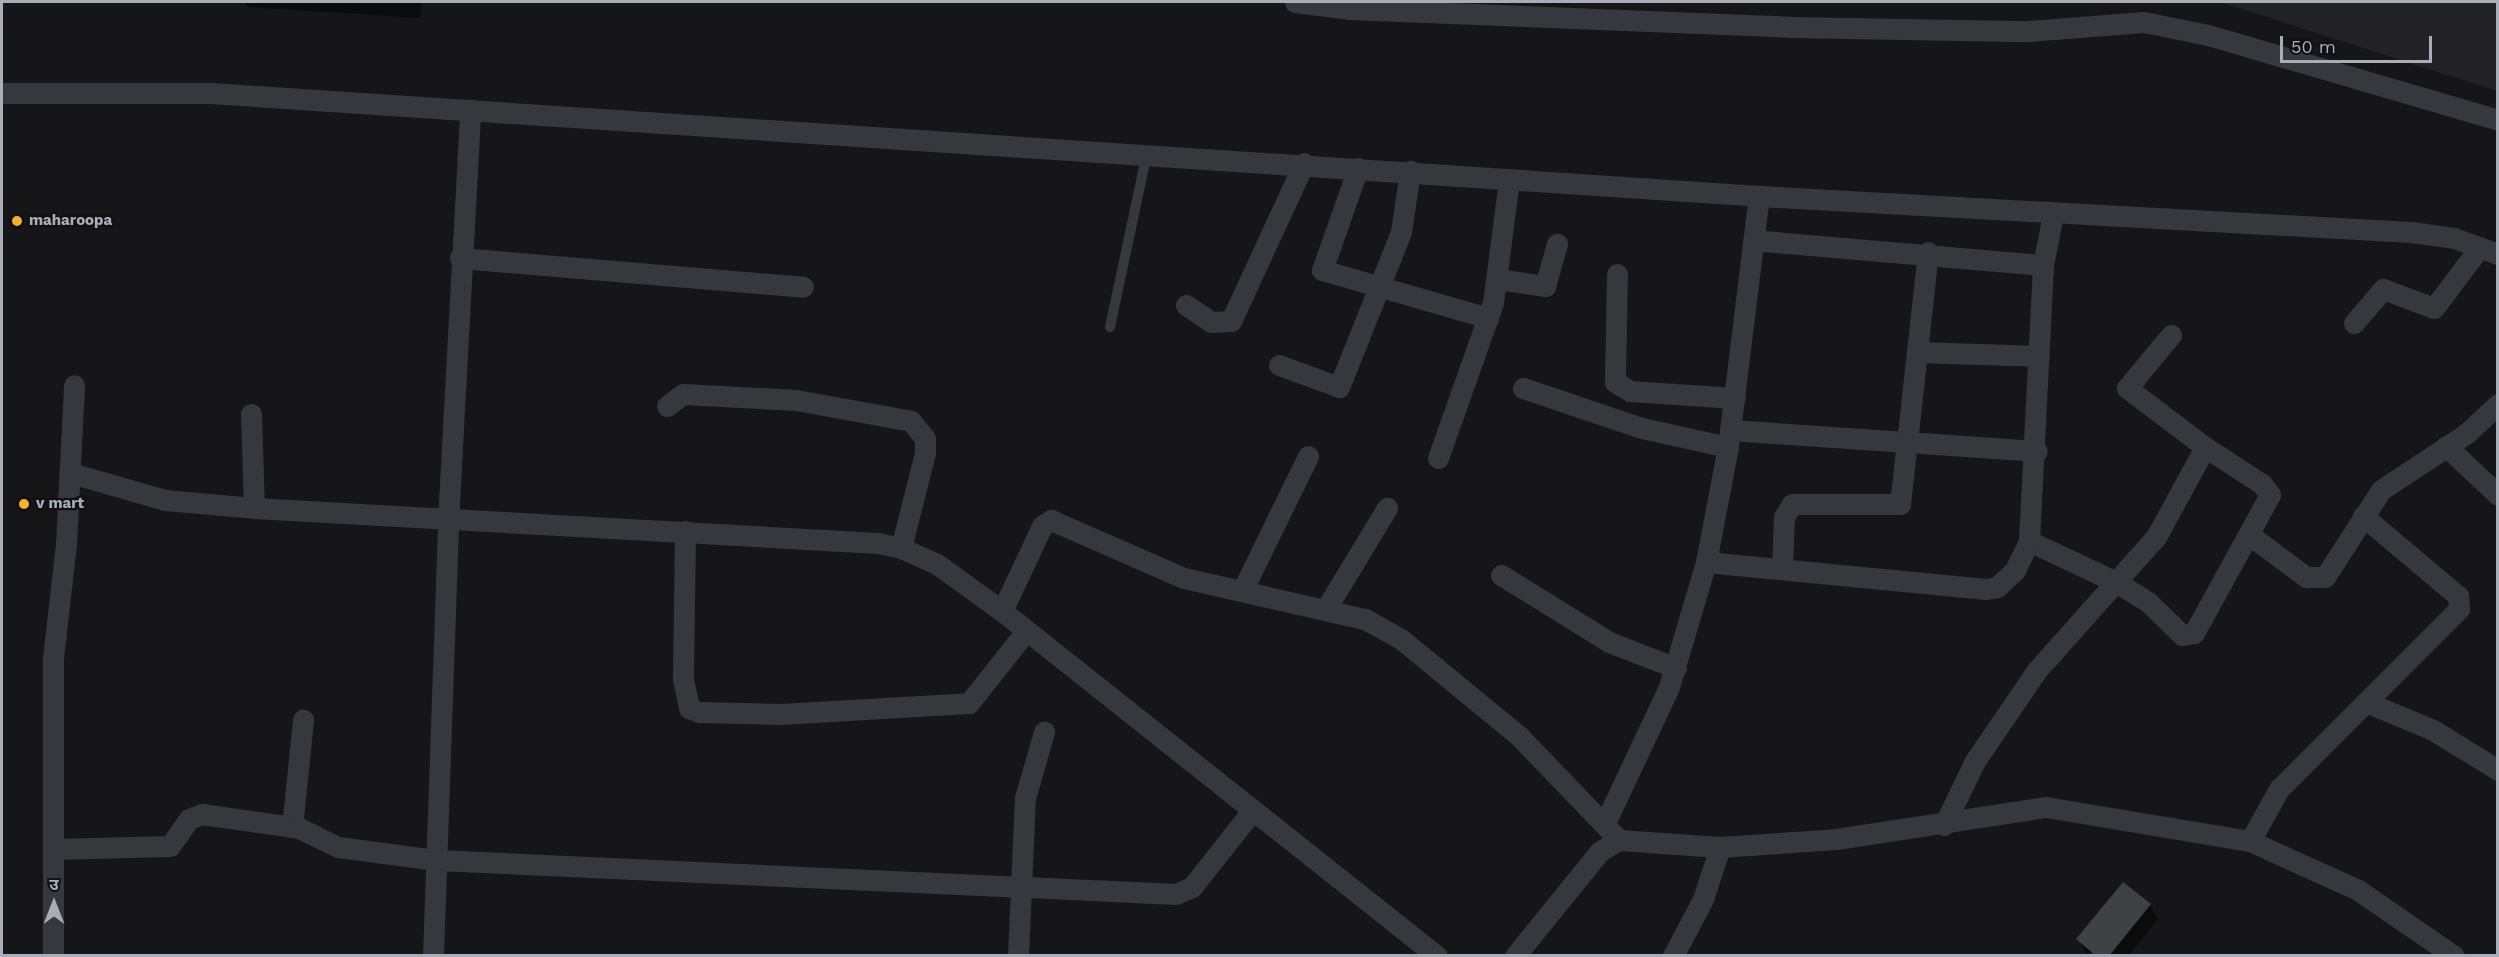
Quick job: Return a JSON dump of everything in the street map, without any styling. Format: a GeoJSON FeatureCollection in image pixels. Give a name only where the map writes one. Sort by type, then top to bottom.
{"type":"FeatureCollection","features":[{"type":"Feature","properties":{"kind":"street"},"geometry":{"type":"LineString","coordinates":[[1294,2],[1349,9],[1790,27],[2029,31],[2144,22],[2208,35],[2498,120]]}},
{"type":"Feature","properties":{"kind":"street"},"geometry":{"type":"LineString","coordinates":[[2,93],[210,93],[1304,163],[1759,196],[2411,232],[2489,250]]}},
{"type":"Feature","properties":{"kind":"street"},"geometry":{"type":"LineString","coordinates":[[433,956],[448,521],[460,258],[470,110]]}},
{"type":"Feature","properties":{"kind":"street"},"geometry":{"type":"LineString","coordinates":[[1186,305],[1211,322],[1231,321],[1304,163]]}},
{"type":"Feature","properties":{"kind":"street"},"geometry":{"type":"LineString","coordinates":[[1358,168],[1322,270],[1488,318]]}},
{"type":"Feature","properties":{"kind":"street"},"geometry":{"type":"LineString","coordinates":[[1279,365],[1339,387],[1406,217],[1410,171]]}},
{"type":"Feature","properties":{"kind":"street"},"geometry":{"type":"LineString","coordinates":[[1438,458],[1488,318],[1498,279],[1509,178]]}},
{"type":"Feature","properties":{"kind":"street"},"geometry":{"type":"LineString","coordinates":[[1605,823],[1676,668],[1706,562],[1735,398],[1759,196]]}},
{"type":"Feature","properties":{"kind":"street"},"geometry":{"type":"LineString","coordinates":[[1706,562],[1986,589],[1997,587],[2015,570],[2028,541],[2037,451],[2043,265],[2053,214]]}},
{"type":"Feature","properties":{"kind":"street"},"geometry":{"type":"LineString","coordinates":[[1754,240],[1928,252],[2043,265]]}},
{"type":"Feature","properties":{"kind":"street"},"geometry":{"type":"LineString","coordinates":[[1498,279],[1545,286],[1557,244]]}},
{"type":"Feature","properties":{"kind":"street"},"geometry":{"type":"LineString","coordinates":[[2354,323],[2384,289],[2434,308],[2489,250]]}},
{"type":"Feature","properties":{"kind":"street"},"geometry":{"type":"LineString","coordinates":[[1782,569],[1784,517],[1792,504],[1900,504],[1928,252]]}},
{"type":"Feature","properties":{"kind":"street"},"geometry":{"type":"LineString","coordinates":[[460,258],[802,287]]}},
{"type":"Feature","properties":{"kind":"street"},"geometry":{"type":"LineString","coordinates":[[1617,274],[1615,382],[1630,391],[1735,398]]}},
{"type":"Feature","properties":{"kind":"street"},"geometry":{"type":"LineString","coordinates":[[2028,541],[2116,582],[2188,636],[2269,504],[2268,490],[2205,447],[2127,388],[2171,335]]}},
{"type":"Feature","properties":{"kind":"street"},"geometry":{"type":"LineString","coordinates":[[1917,352],[2039,356]]}},
{"type":"Feature","properties":{"kind":"street"},"geometry":{"type":"LineString","coordinates":[[53,956],[53,658],[71,473],[74,386]]}},
{"type":"Feature","properties":{"kind":"street"},"geometry":{"type":"LineString","coordinates":[[1523,388],[1642,428],[1729,438],[1907,442],[2037,451]]}},
{"type":"Feature","properties":{"kind":"street"},"geometry":{"type":"LineString","coordinates":[[667,406],[683,394],[796,400],[910,421],[925,438],[925,453],[901,548]]}},
{"type":"Feature","properties":{"kind":"street"},"geometry":{"type":"LineString","coordinates":[[2251,536],[2306,577],[2325,577],[2363,516],[2392,480],[2446,446],[2498,404]]}},
{"type":"Feature","properties":{"kind":"street"},"geometry":{"type":"LineString","coordinates":[[251,414],[254,508]]}},
{"type":"Feature","properties":{"kind":"street"},"geometry":{"type":"LineString","coordinates":[[2446,446],[2498,495]]}},
{"type":"Feature","properties":{"kind":"street"},"geometry":{"type":"LineString","coordinates":[[1944,825],[1975,761],[2037,670],[2156,537],[2205,447]]}},
{"type":"Feature","properties":{"kind":"street"},"geometry":{"type":"LineString","coordinates":[[1242,591],[1308,456]]}},
{"type":"Feature","properties":{"kind":"street"},"geometry":{"type":"LineString","coordinates":[[71,473],[165,500],[448,521],[685,531],[901,548],[937,564],[1002,611],[1437,956]]}},
{"type":"Feature","properties":{"kind":"street"},"geometry":{"type":"LineString","coordinates":[[1327,607],[1387,508]]}},
{"type":"Feature","properties":{"kind":"street"},"geometry":{"type":"LineString","coordinates":[[2250,841],[2279,789],[2454,617],[2459,603],[2457,596],[2363,516]]}},
{"type":"Feature","properties":{"kind":"street"},"geometry":{"type":"LineString","coordinates":[[1002,611],[1042,526],[1051,520],[1184,578],[1327,607],[1382,627],[1449,675],[1519,736],[1619,840]]}},
{"type":"Feature","properties":{"kind":"street"},"geometry":{"type":"LineString","coordinates":[[685,531],[683,679],[689,708],[699,712],[792,713],[969,703],[1026,630]]}},
{"type":"Feature","properties":{"kind":"street"},"geometry":{"type":"LineString","coordinates":[[1501,575],[1609,642],[1676,668]]}},
{"type":"Feature","properties":{"kind":"street"},"geometry":{"type":"LineString","coordinates":[[2367,702],[2433,730],[2493,760]]}},
{"type":"Feature","properties":{"kind":"street"},"geometry":{"type":"LineString","coordinates":[[292,827],[303,720]]}},
{"type":"Feature","properties":{"kind":"street"},"geometry":{"type":"LineString","coordinates":[[1018,956],[1025,798],[1044,732]]}},
{"type":"Feature","properties":{"kind":"street"},"geometry":{"type":"LineString","coordinates":[[1515,956],[1599,851],[1619,840],[1720,847],[1944,825],[2046,807],[2250,841],[2358,890],[2454,956]]}},
{"type":"Feature","properties":{"kind":"street"},"geometry":{"type":"LineString","coordinates":[[53,849],[170,846],[189,819],[202,813],[292,827],[338,847],[437,860],[1176,894],[1192,887],[1252,811]]}},
{"type":"Feature","properties":{"kind":"street"},"geometry":{"type":"LineString","coordinates":[[1672,956],[1703,899],[1720,847]]}},
{"type":"Feature","properties":{"kind":"lane"},"geometry":{"type":"LineString","coordinates":[[1110,327],[1147,153]]}},
{"type":"Feature","properties":{"kind":"shaded area"},"geometry":{"type":"Polygon","coordinates":[[[2220,2],[2497,2],[2497,91],[2220,2]]]}},
{"type":"Feature","properties":{"kind":"building"},"geometry":{"type":"Polygon","coordinates":[[[2123,882],[2151,904],[2109,956],[2096,956],[2076,939],[2123,882]]]}},
{"type":"Feature","properties":{"kind":"place","name":"maharoopa"},"geometry":{"type":"Point","coordinates":[17,221]}},
{"type":"Feature","properties":{"kind":"place","name":"v mart"},"geometry":{"type":"Point","coordinates":[24,504]}}]}
